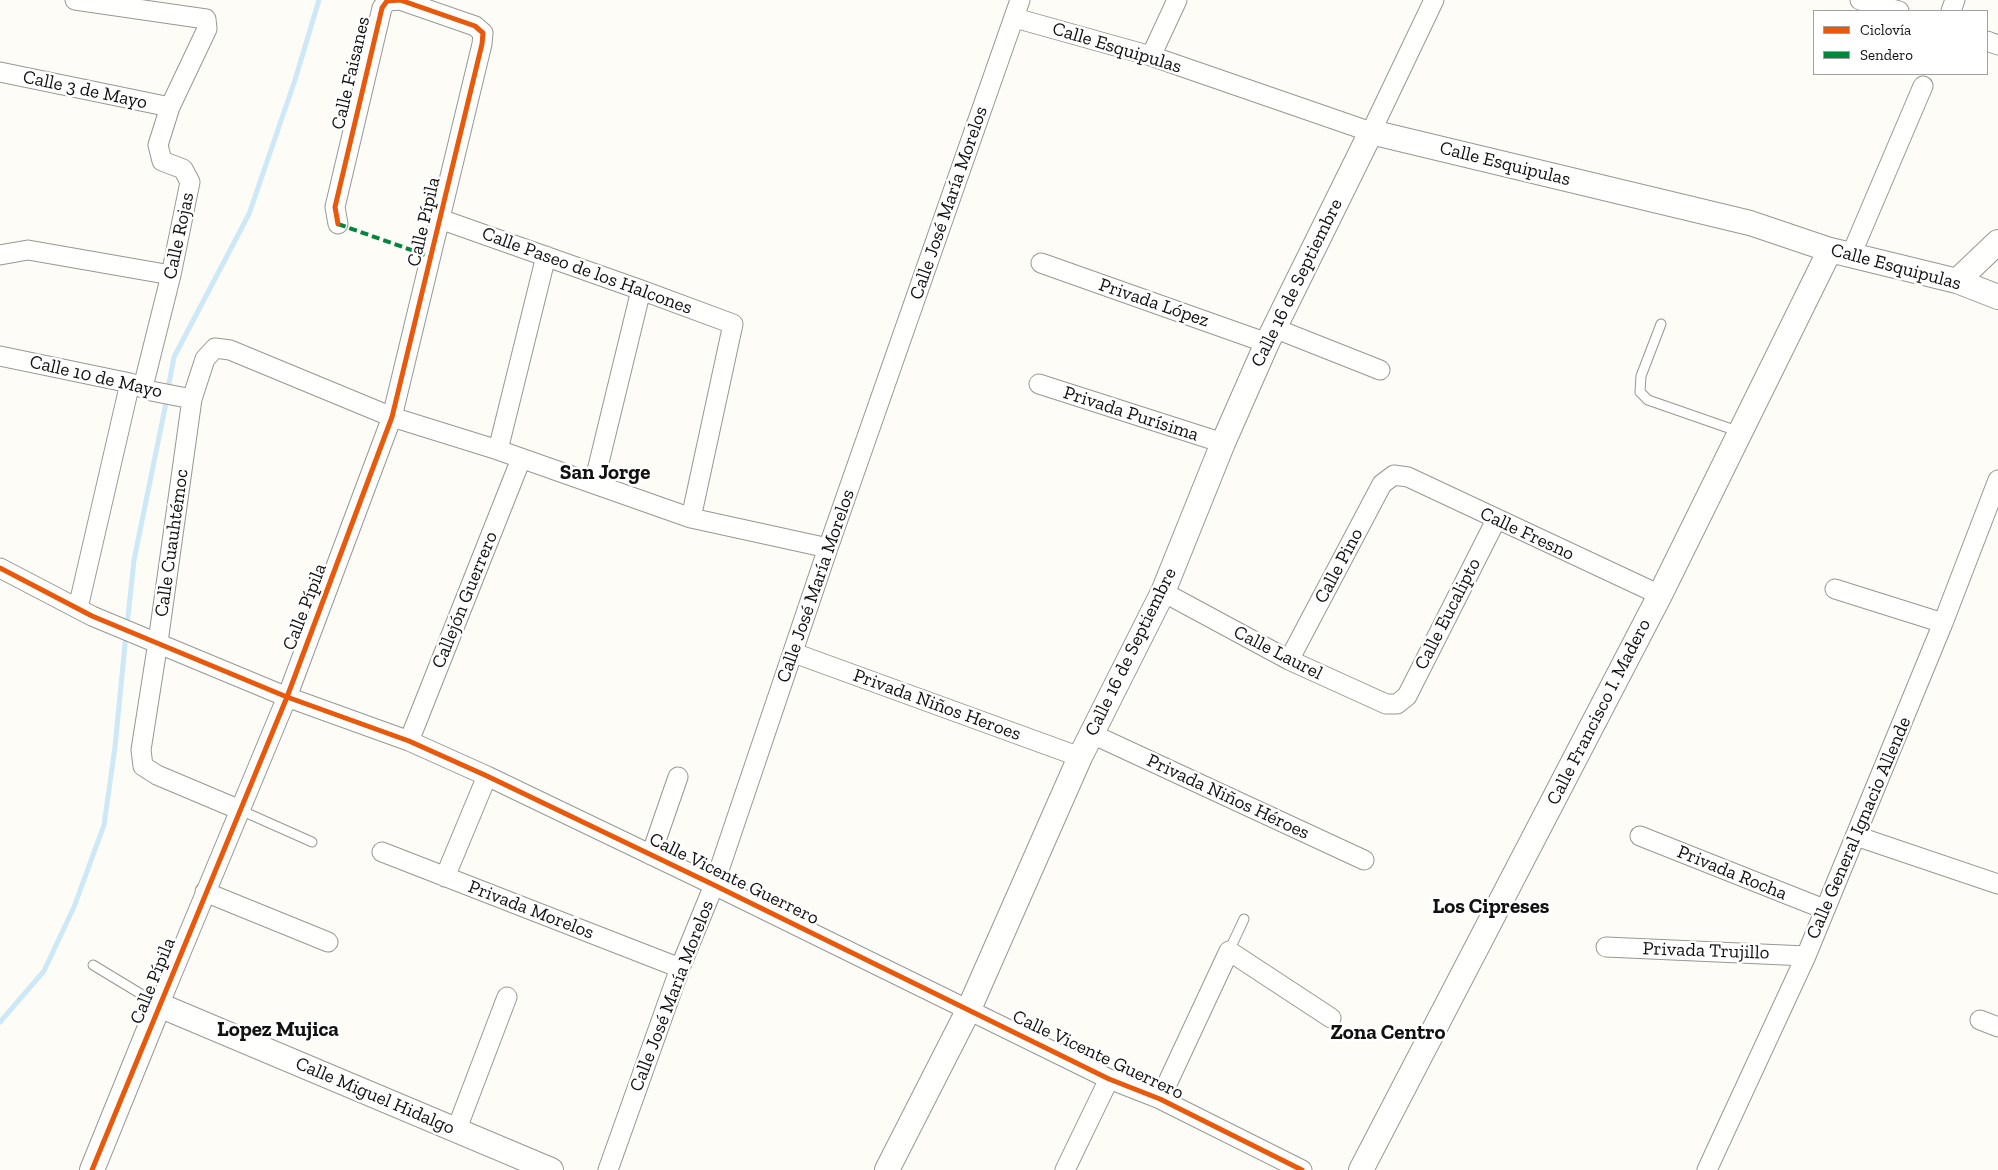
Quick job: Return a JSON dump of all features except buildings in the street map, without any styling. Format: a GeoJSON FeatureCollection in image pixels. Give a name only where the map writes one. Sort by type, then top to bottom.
{"type":"FeatureCollection","features":[{"type":"Feature","properties":{"kind":"street","name":"Calle Rojas"},"geometry":{"type":"LineString","coordinates":[[75,0],[206,19],[206,29],[170,108],[158,145],[162,161],[184,168],[190,182],[171,275],[141,387]]}},
{"type":"Feature","properties":{"kind":"street","name":"Calle Faisanes"},"geometry":{"type":"LineString","coordinates":[[338,224],[336,207],[382,8],[387,1],[400,0],[475,26],[483,33]]}},
{"type":"Feature","properties":{"kind":"street"},"geometry":{"type":"LineString","coordinates":[[1151,56],[1177,0]]}},
{"type":"Feature","properties":{"kind":"street"},"geometry":{"type":"LineString","coordinates":[[1371,132],[1434,0]]}},
{"type":"Feature","properties":{"kind":"street"},"geometry":{"type":"LineString","coordinates":[[1860,0],[1895,10]]}},
{"type":"Feature","properties":{"kind":"street","name":"Calle Esquipulas"},"geometry":{"type":"LineString","coordinates":[[1018,9],[1371,132],[1750,223],[1840,253],[1957,281],[1998,297]]}},
{"type":"Feature","properties":{"kind":"street","name":"Calle José María Morelos"},"geometry":{"type":"LineString","coordinates":[[608,1170],[680,968],[714,885],[828,548],[1018,9]]}},
{"type":"Feature","properties":{"kind":"street","name":"Calle Pípila"},"geometry":{"type":"LineString","coordinates":[[92,1170],[286,697],[392,417],[482,44],[483,33]]}},
{"type":"Feature","properties":{"kind":"street","name":"Calle 3 de Mayo"},"geometry":{"type":"LineString","coordinates":[[0,72],[170,108]]}},
{"type":"Feature","properties":{"kind":"street"},"geometry":{"type":"LineString","coordinates":[[1840,253],[1923,86]]}},
{"type":"Feature","properties":{"kind":"street","name":"Calle 16 de Septiembre"},"geometry":{"type":"LineString","coordinates":[[887,1170],[969,1009],[1080,757],[1163,592],[1223,444],[1270,336],[1371,132]]}},
{"type":"Feature","properties":{"kind":"street","name":"Calle Paseo de los Halcones"},"geometry":{"type":"LineString","coordinates":[[440,219],[733,324],[691,518]]}},
{"type":"Feature","properties":{"kind":"street"},"geometry":{"type":"LineString","coordinates":[[1957,281],[1998,242]]}},
{"type":"Feature","properties":{"kind":"street"},"geometry":{"type":"LineString","coordinates":[[0,255],[28,250],[171,275]]}},
{"type":"Feature","properties":{"kind":"street","name":"Calle Francisco I. Madero"},"geometry":{"type":"LineString","coordinates":[[1361,1170],[1660,596],[1741,432],[1840,253]]}},
{"type":"Feature","properties":{"kind":"street"},"geometry":{"type":"LineString","coordinates":[[498,450],[546,256]]}},
{"type":"Feature","properties":{"kind":"street","name":"Privada López"},"geometry":{"type":"LineString","coordinates":[[1041,263],[1380,370]]}},
{"type":"Feature","properties":{"kind":"street"},"geometry":{"type":"LineString","coordinates":[[594,483],[641,290]]}},
{"type":"Feature","properties":{"kind":"street","name":"Calle Cuauhtémoc"},"geometry":{"type":"LineString","coordinates":[[240,810],[157,775],[143,766],[141,750],[150,639],[192,399],[205,359],[215,348],[230,350],[392,417]]}},
{"type":"Feature","properties":{"kind":"street","name":"Calle 10 de Mayo"},"geometry":{"type":"LineString","coordinates":[[0,356],[192,399]]}},
{"type":"Feature","properties":{"kind":"street","name":"Privada Purísima"},"geometry":{"type":"LineString","coordinates":[[1039,384],[1223,444]]}},
{"type":"Feature","properties":{"kind":"street"},"geometry":{"type":"LineString","coordinates":[[85,612],[141,387]]}},
{"type":"Feature","properties":{"kind":"street"},"geometry":{"type":"LineString","coordinates":[[392,417],[498,450],[691,518],[828,548]]}},
{"type":"Feature","properties":{"kind":"street","name":"Callejón Guerrero"},"geometry":{"type":"LineString","coordinates":[[409,741],[521,459]]}},
{"type":"Feature","properties":{"kind":"street","name":"Calle Fresno"},"geometry":{"type":"LineString","coordinates":[[1394,475],[1408,478],[1660,596]]}},
{"type":"Feature","properties":{"kind":"street","name":"Calle Pino"},"geometry":{"type":"LineString","coordinates":[[1289,660],[1382,484],[1394,475]]}},
{"type":"Feature","properties":{"kind":"street","name":"Calle General Ignacio Allende"},"geometry":{"type":"LineString","coordinates":[[1707,1170],[1806,956],[1944,623],[1998,480]]}},
{"type":"Feature","properties":{"kind":"street","name":"Calle Eucalipto"},"geometry":{"type":"LineString","coordinates":[[1397,704],[1407,696],[1496,520]]}},
{"type":"Feature","properties":{"kind":"street","name":"Calle Vicente Guerrero"},"geometry":{"type":"LineString","coordinates":[[0,568],[85,612],[286,697],[409,741],[487,776],[969,1009],[1109,1079],[1160,1100],[1302,1170]]}},
{"type":"Feature","properties":{"kind":"street"},"geometry":{"type":"LineString","coordinates":[[1835,589],[1944,623]]}},
{"type":"Feature","properties":{"kind":"street","name":"Calle Laurel"},"geometry":{"type":"LineString","coordinates":[[1163,592],[1289,660],[1386,704],[1397,704]]}},
{"type":"Feature","properties":{"kind":"street","name":"Privada Niños Heroes"},"geometry":{"type":"LineString","coordinates":[[794,653],[1080,757]]}},
{"type":"Feature","properties":{"kind":"street","name":"Privada Niños Héroes"},"geometry":{"type":"LineString","coordinates":[[1092,734],[1364,860]]}},
{"type":"Feature","properties":{"kind":"street"},"geometry":{"type":"LineString","coordinates":[[445,877],[487,776]]}},
{"type":"Feature","properties":{"kind":"street"},"geometry":{"type":"LineString","coordinates":[[650,855],[678,777]]}},
{"type":"Feature","properties":{"kind":"street","name":"Privada Rocha"},"geometry":{"type":"LineString","coordinates":[[1640,836],[1824,909]]}},
{"type":"Feature","properties":{"kind":"street"},"geometry":{"type":"LineString","coordinates":[[1856,836],[1998,884]]}},
{"type":"Feature","properties":{"kind":"street","name":"Privada Morelos"},"geometry":{"type":"LineString","coordinates":[[382,852],[680,968]]}},
{"type":"Feature","properties":{"kind":"street"},"geometry":{"type":"LineString","coordinates":[[205,892],[328,942]]}},
{"type":"Feature","properties":{"kind":"street","name":"Privada Trujillo"},"geometry":{"type":"LineString","coordinates":[[1606,947],[1806,956]]}},
{"type":"Feature","properties":{"kind":"street"},"geometry":{"type":"LineString","coordinates":[[1160,1100],[1229,952],[1331,1018]]}},
{"type":"Feature","properties":{"kind":"street"},"geometry":{"type":"LineString","coordinates":[[456,1131],[506,997]]}},
{"type":"Feature","properties":{"kind":"street","name":"Calle Miguel Hidalgo"},"geometry":{"type":"LineString","coordinates":[[159,1005],[551,1170]]}},
{"type":"Feature","properties":{"kind":"street"},"geometry":{"type":"LineString","coordinates":[[1980,1020],[1998,1027]]}},
{"type":"Feature","properties":{"kind":"street"},"geometry":{"type":"LineString","coordinates":[[1065,1170],[1109,1079]]}},
{"type":"Feature","properties":{"kind":"lane"},"geometry":{"type":"LineString","coordinates":[[1661,324],[1641,376],[1640,392],[1648,400],[1741,432]]}},
{"type":"Feature","properties":{"kind":"lane","name":"Calle Cuauhtémoc"},"geometry":{"type":"LineString","coordinates":[[240,810],[312,842]]}},
{"type":"Feature","properties":{"kind":"lane"},"geometry":{"type":"LineString","coordinates":[[1229,952],[1244,919]]}},
{"type":"Feature","properties":{"kind":"lane","name":"Calle Miguel Hidalgo"},"geometry":{"type":"LineString","coordinates":[[93,965],[159,1005]]}},
{"type":"Feature","properties":{"kind":"waterway"},"geometry":{"type":"LineString","coordinates":[[168,389],[174,357],[249,214],[295,80],[319,0]]}},
{"type":"Feature","properties":{"kind":"waterway"},"geometry":{"type":"LineString","coordinates":[[127,626],[134,560],[167,398]]}},
{"type":"Feature","properties":{"kind":"waterway"},"geometry":{"type":"LineString","coordinates":[[0,1022],[44,971],[74,907],[104,825],[115,747],[126,634]]}},
{"type":"Feature","properties":{"kind":"marked path"},"geometry":{"type":"LineString","coordinates":[[338,224],[431,257]]}},
{"type":"Feature","properties":{"kind":"cycle path"},"geometry":{"type":"LineString","coordinates":[[92,1170],[287,697],[392,417],[482,44],[483,33],[475,26],[400,0],[387,1],[382,8],[335,207],[338,224]]}},
{"type":"Feature","properties":{"kind":"cycle path"},"geometry":{"type":"LineString","coordinates":[[0,568],[92,616],[287,697],[409,741],[487,776],[1109,1079],[1160,1099],[1302,1170]]}},
{"type":"Feature","properties":{"kind":"district","name":"San Jorge"},"geometry":{"type":"Point","coordinates":[605,473]}},
{"type":"Feature","properties":{"kind":"district","name":"Los Cipreses"},"geometry":{"type":"Point","coordinates":[1491,907]}},
{"type":"Feature","properties":{"kind":"district","name":"Lopez Mujica"},"geometry":{"type":"Point","coordinates":[278,1030]}},
{"type":"Feature","properties":{"kind":"district","name":"Zona Centro"},"geometry":{"type":"Point","coordinates":[1388,1033]}}]}
